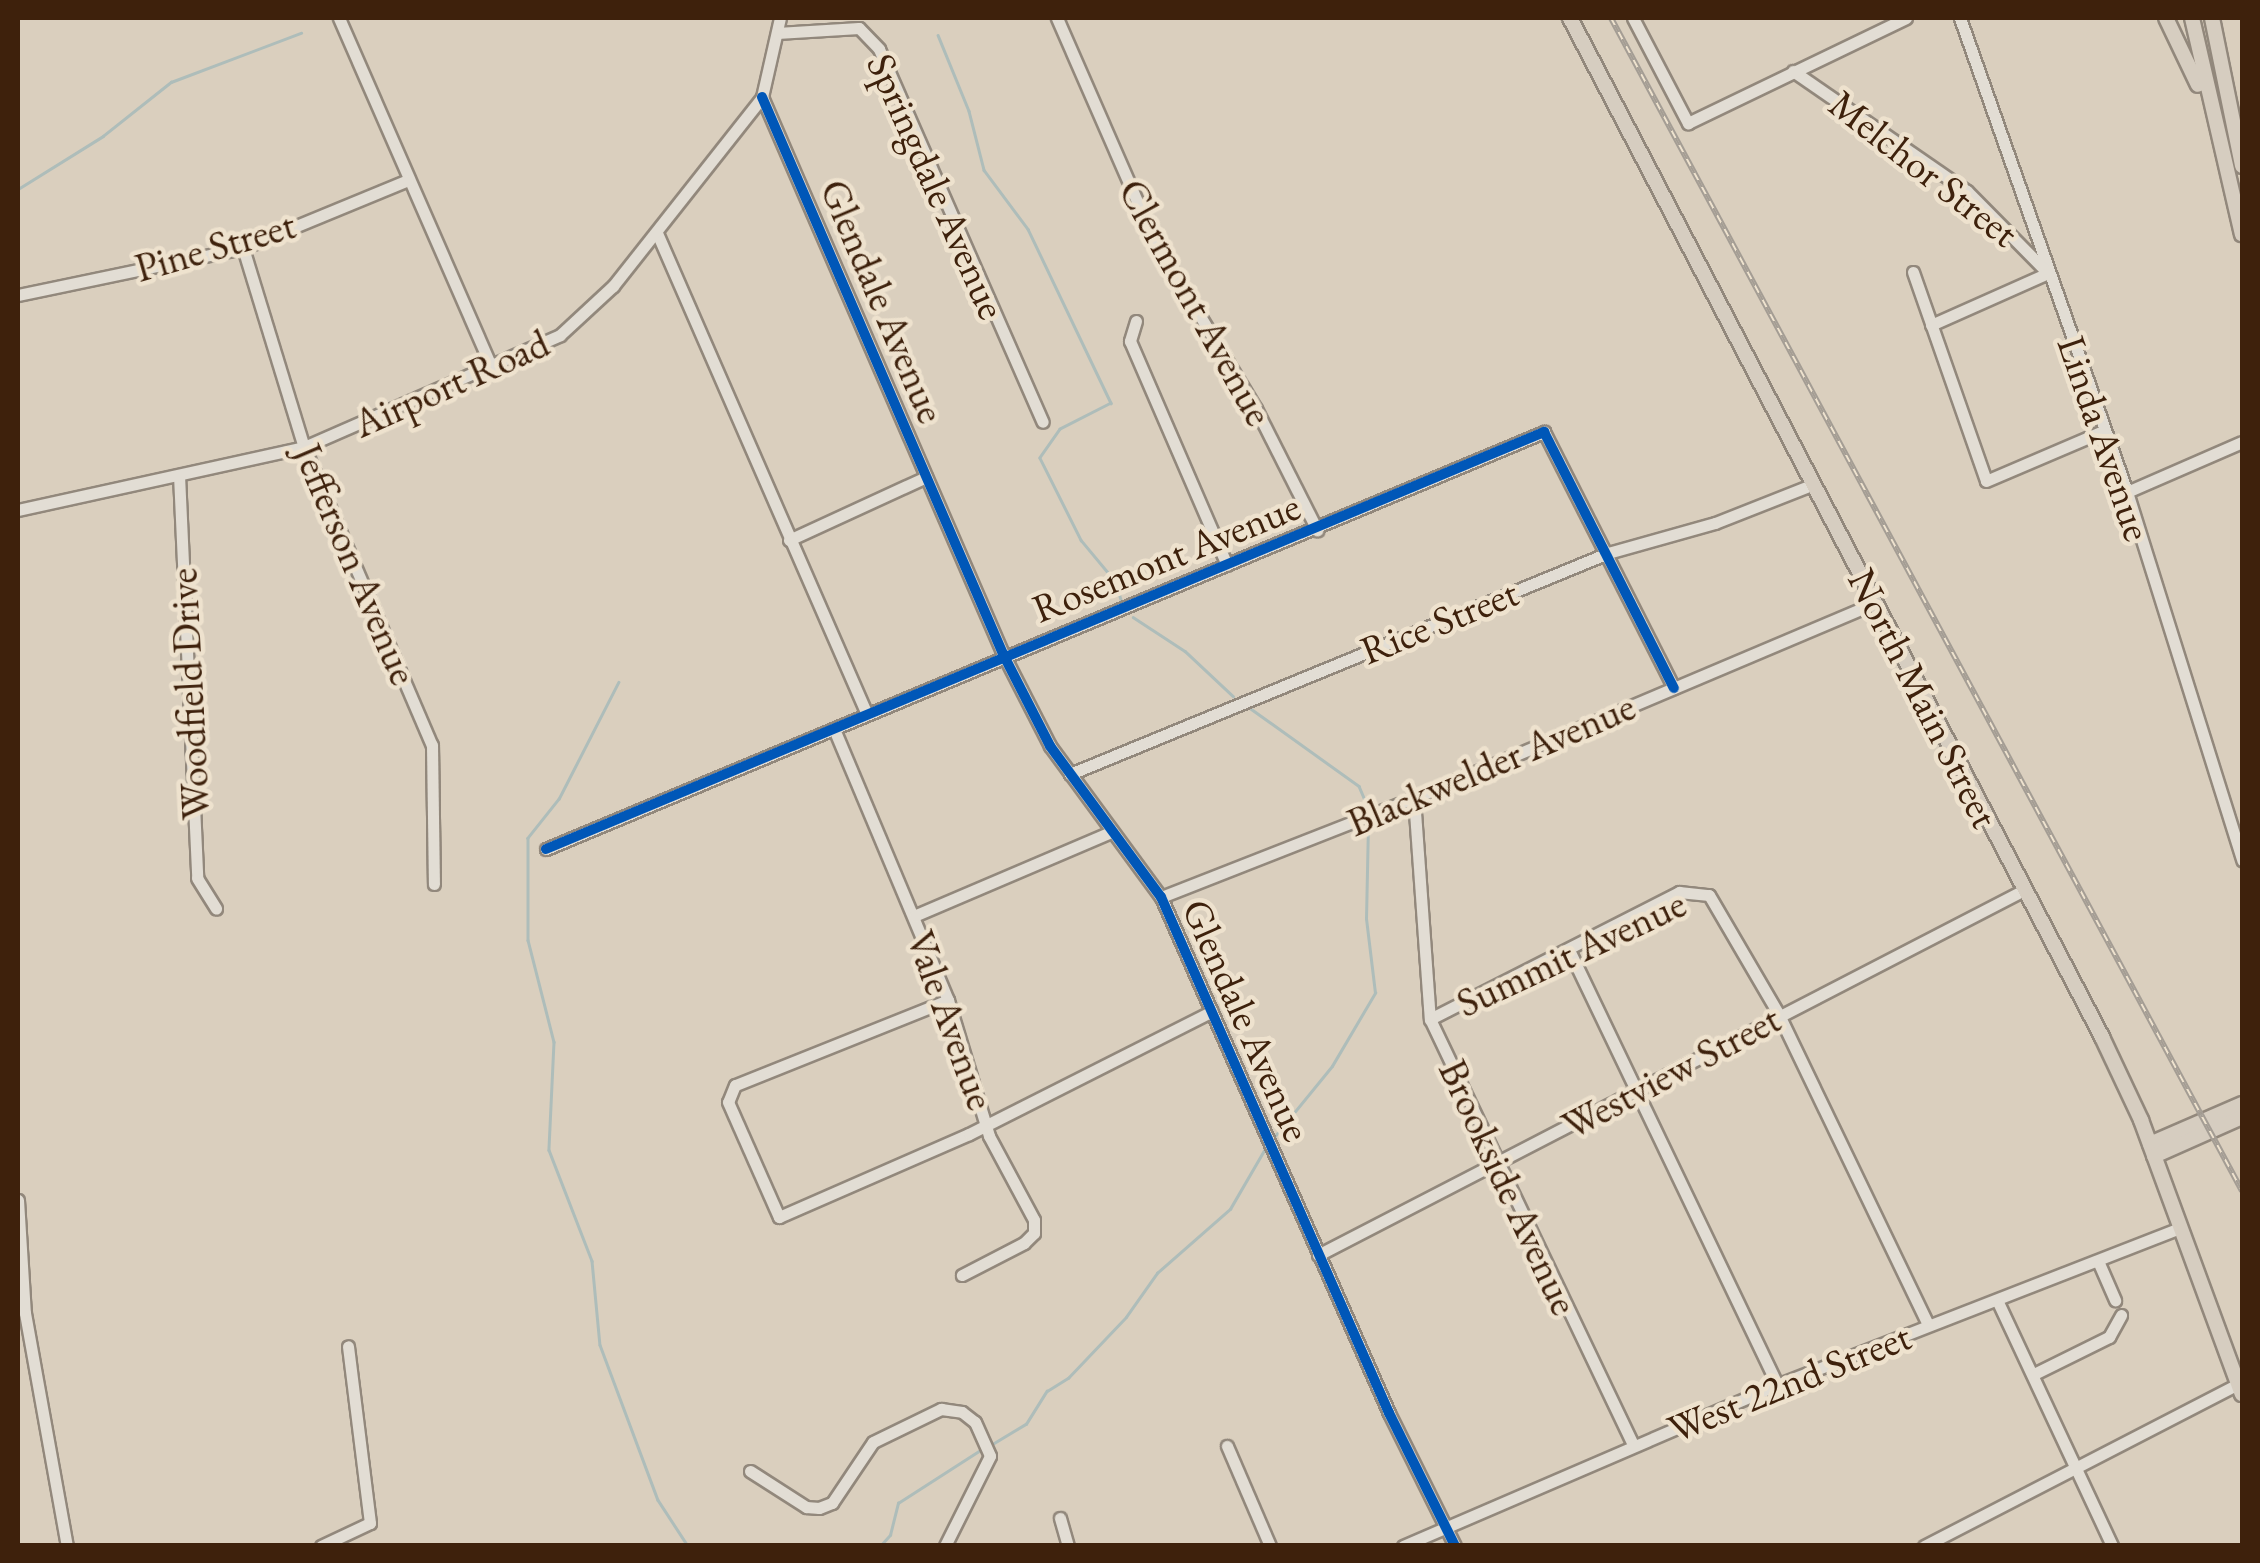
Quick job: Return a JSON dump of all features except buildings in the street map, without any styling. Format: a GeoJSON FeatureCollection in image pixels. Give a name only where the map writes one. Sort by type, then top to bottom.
{"type":"FeatureCollection","features":[{"type":"Feature","properties":{"kind":"main road","name":"North Main Street"},"geometry":{"type":"LineString","coordinates":[[1570,18],[2024,890],[2152,1150],[2240,1389]]}},
{"type":"Feature","properties":{"kind":"main road"},"geometry":{"type":"LineString","coordinates":[[2166,18],[2210,115]]}},
{"type":"Feature","properties":{"kind":"main road"},"geometry":{"type":"LineString","coordinates":[[2192,18],[2210,115],[2242,234]]}},
{"type":"Feature","properties":{"kind":"main road"},"geometry":{"type":"LineString","coordinates":[[2212,18],[2242,166]]}},
{"type":"Feature","properties":{"kind":"main road"},"geometry":{"type":"LineString","coordinates":[[2152,1150],[2242,1104]]}},
{"type":"Feature","properties":{"kind":"main road"},"geometry":{"type":"LineString","coordinates":[[2152,1150],[2242,1117]]}},
{"type":"Feature","properties":{"kind":"street"},"geometry":{"type":"LineString","coordinates":[[339,18],[492,368]]}},
{"type":"Feature","properties":{"kind":"street","name":"Airport Road"},"geometry":{"type":"LineString","coordinates":[[18,510],[304,447],[560,336],[657,234],[762,96],[780,18]]}},
{"type":"Feature","properties":{"kind":"street","name":"Clermont Avenue"},"geometry":{"type":"LineString","coordinates":[[1057,18],[1153,238],[1256,409],[1316,530]]}},
{"type":"Feature","properties":{"kind":"street"},"geometry":{"type":"LineString","coordinates":[[1633,18],[1688,123],[1906,18]]}},
{"type":"Feature","properties":{"kind":"street","name":"Linda Avenue"},"geometry":{"type":"LineString","coordinates":[[1960,18],[2127,492],[2242,860]]}},
{"type":"Feature","properties":{"kind":"street","name":"Springdale Avenue"},"geometry":{"type":"LineString","coordinates":[[777,32],[858,28],[869,35],[1044,422]]}},
{"type":"Feature","properties":{"kind":"street","name":"Melchor Street"},"geometry":{"type":"LineString","coordinates":[[1794,71],[1967,191],[2048,273]]}},
{"type":"Feature","properties":{"kind":"street","name":"Glendale Avenue"},"geometry":{"type":"LineString","coordinates":[[762,96],[1003,654],[1070,774],[1109,833],[1161,897],[1318,1255],[1455,1546]]}},
{"type":"Feature","properties":{"kind":"street","name":"Pine Street"},"geometry":{"type":"LineString","coordinates":[[18,295],[243,248],[408,180]]}},
{"type":"Feature","properties":{"kind":"street"},"geometry":{"type":"LineString","coordinates":[[657,234],[866,712]]}},
{"type":"Feature","properties":{"kind":"street","name":"Jefferson Avenue"},"geometry":{"type":"LineString","coordinates":[[243,248],[304,447],[432,745],[434,884]]}},
{"type":"Feature","properties":{"kind":"street"},"geometry":{"type":"LineString","coordinates":[[1913,272],[1986,481],[2103,431]]}},
{"type":"Feature","properties":{"kind":"street"},"geometry":{"type":"LineString","coordinates":[[1932,325],[2048,273]]}},
{"type":"Feature","properties":{"kind":"street"},"geometry":{"type":"LineString","coordinates":[[1136,320],[1130,341],[1227,565]]}},
{"type":"Feature","properties":{"kind":"street","name":"Rosemont Avenue"},"geometry":{"type":"LineString","coordinates":[[546,849],[1003,654],[1126,611],[1544,432],[1674,688]]}},
{"type":"Feature","properties":{"kind":"street"},"geometry":{"type":"LineString","coordinates":[[2127,492],[2242,442]]}},
{"type":"Feature","properties":{"kind":"street","name":"Woodfield Drive"},"geometry":{"type":"LineString","coordinates":[[180,475],[197,878],[216,908]]}},
{"type":"Feature","properties":{"kind":"street"},"geometry":{"type":"LineString","coordinates":[[789,540],[926,477]]}},
{"type":"Feature","properties":{"kind":"street","name":"Rice Street"},"geometry":{"type":"LineString","coordinates":[[1070,774],[1608,553],[1715,523],[1814,484]]}},
{"type":"Feature","properties":{"kind":"street","name":"Blackwelder Avenue"},"geometry":{"type":"LineString","coordinates":[[1161,897],[1414,798],[1874,603]]}},
{"type":"Feature","properties":{"kind":"street","name":"Vale Avenue"},"geometry":{"type":"LineString","coordinates":[[834,729],[948,1000],[990,1122],[989,1136],[1034,1220],[1034,1233],[962,1276]]}},
{"type":"Feature","properties":{"kind":"street","name":"Brookside Avenue"},"geometry":{"type":"LineString","coordinates":[[1414,798],[1430,1019],[1634,1446]]}},
{"type":"Feature","properties":{"kind":"street"},"geometry":{"type":"LineString","coordinates":[[914,916],[1109,833]]}},
{"type":"Feature","properties":{"kind":"street","name":"Westview Street"},"geometry":{"type":"LineString","coordinates":[[1318,1255],[2024,890]]}},
{"type":"Feature","properties":{"kind":"street","name":"Summit Avenue"},"geometry":{"type":"LineString","coordinates":[[1430,1019],[1680,892],[1697,891],[1720,903],[1780,1015],[1928,1325]]}},
{"type":"Feature","properties":{"kind":"street"},"geometry":{"type":"LineString","coordinates":[[1570,950],[1777,1385]]}},
{"type":"Feature","properties":{"kind":"street"},"geometry":{"type":"LineString","coordinates":[[948,1000],[735,1084],[728,1102],[779,1217],[990,1122],[1212,1011]]}},
{"type":"Feature","properties":{"kind":"street"},"geometry":{"type":"LineString","coordinates":[[18,1200],[21,1316],[68,1546]]}},
{"type":"Feature","properties":{"kind":"street","name":"West 22nd Street"},"geometry":{"type":"LineString","coordinates":[[1403,1546],[1777,1385],[2179,1228]]}},
{"type":"Feature","properties":{"kind":"street"},"geometry":{"type":"LineString","coordinates":[[2098,1260],[2115,1300]]}},
{"type":"Feature","properties":{"kind":"street"},"geometry":{"type":"LineString","coordinates":[[1997,1300],[2034,1374],[2072,1468],[2112,1546]]}},
{"type":"Feature","properties":{"kind":"street"},"geometry":{"type":"LineString","coordinates":[[2034,1374],[2109,1337],[2121,1316]]}},
{"type":"Feature","properties":{"kind":"street"},"geometry":{"type":"LineString","coordinates":[[322,1546],[370,1523],[348,1346]]}},
{"type":"Feature","properties":{"kind":"street"},"geometry":{"type":"LineString","coordinates":[[1924,1546],[2072,1468],[2240,1389]]}},
{"type":"Feature","properties":{"kind":"street"},"geometry":{"type":"LineString","coordinates":[[750,1470],[806,1507],[819,1508],[832,1504],[873,1442],[940,1409],[962,1412],[975,1422],[990,1456],[945,1546]]}},
{"type":"Feature","properties":{"kind":"street"},"geometry":{"type":"LineString","coordinates":[[1227,1446],[1270,1546]]}},
{"type":"Feature","properties":{"kind":"street"},"geometry":{"type":"LineString","coordinates":[[1060,1518],[1068,1546]]}},
{"type":"Feature","properties":{"kind":"waterway"},"geometry":{"type":"LineString","coordinates":[[18,189],[103,136],[171,82],[301,33]]}},
{"type":"Feature","properties":{"kind":"waterway"},"geometry":{"type":"LineString","coordinates":[[938,35],[969,111],[984,170],[1028,229],[1111,403],[1060,429],[1040,458],[1081,540],[1115,581],[1121,599]]}},
{"type":"Feature","properties":{"kind":"waterway"},"geometry":{"type":"LineString","coordinates":[[1133,617],[1185,651],[1233,696]]}},
{"type":"Feature","properties":{"kind":"waterway"},"geometry":{"type":"LineString","coordinates":[[619,682],[559,799],[528,838],[528,940],[554,1042],[549,1150],[592,1261],[600,1345],[658,1500],[688,1546]]}},
{"type":"Feature","properties":{"kind":"waterway"},"geometry":{"type":"LineString","coordinates":[[1250,708],[1359,786],[1368,807]]}},
{"type":"Feature","properties":{"kind":"waterway"},"geometry":{"type":"LineString","coordinates":[[1275,1136],[1332,1066],[1375,993],[1366,919],[1368,825]]}},
{"type":"Feature","properties":{"kind":"waterway"},"geometry":{"type":"LineString","coordinates":[[994,1443],[1026,1424],[1047,1391],[1068,1378],[1126,1317],[1157,1273],[1230,1209],[1266,1147]]}},
{"type":"Feature","properties":{"kind":"waterway"},"geometry":{"type":"LineString","coordinates":[[880,1546],[890,1535],[898,1503],[979,1451]]}},
{"type":"Feature","properties":{"kind":"railway"},"geometry":{"type":"LineString","coordinates":[[1611,18],[2242,1191]]}},
{"type":"Feature","properties":{"kind":"cycle path"},"geometry":{"type":"LineString","coordinates":[[762,97],[1003,654],[1050,746],[1161,897],[1389,1413],[1455,1546]]}},
{"type":"Feature","properties":{"kind":"cycle path"},"geometry":{"type":"LineString","coordinates":[[546,849],[1544,432],[1674,688]]}}]}
